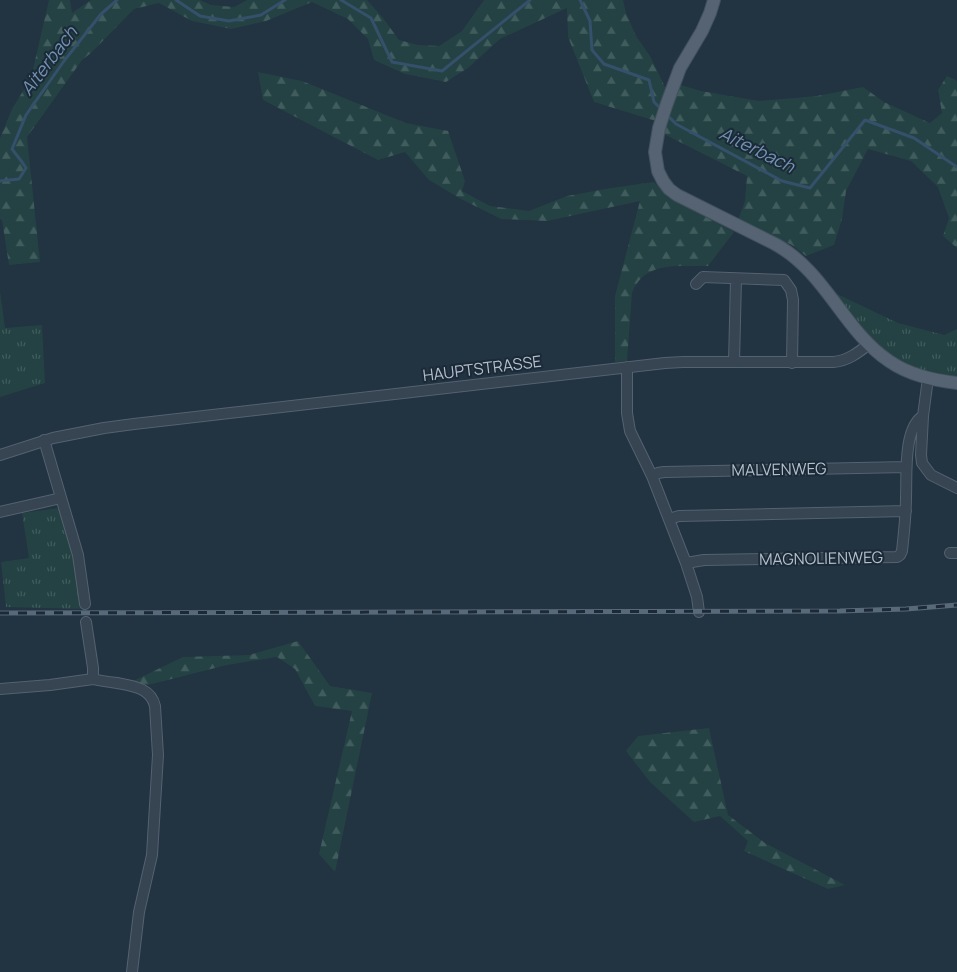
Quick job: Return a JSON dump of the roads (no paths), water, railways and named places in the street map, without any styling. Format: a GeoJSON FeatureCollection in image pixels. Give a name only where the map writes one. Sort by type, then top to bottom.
{"type":"FeatureCollection","features":[{"type":"Feature","properties":{"kind":"main road"},"geometry":{"type":"LineString","coordinates":[[714,0],[702,31],[680,68],[659,128],[655,152],[658,171],[663,181],[669,189],[687,201],[787,250],[813,274],[878,353],[900,368],[928,378],[957,382]]}},
{"type":"Feature","properties":{"kind":"street"},"geometry":{"type":"LineString","coordinates":[[696,284],[703,278],[781,279],[786,282],[791,290],[793,300],[792,363]]}},
{"type":"Feature","properties":{"kind":"street"},"geometry":{"type":"LineString","coordinates":[[734,362],[736,279]]}},
{"type":"Feature","properties":{"kind":"street","name":"HAUPTSTRASSE"},"geometry":{"type":"LineString","coordinates":[[0,455],[44,440],[80,432],[134,424],[627,367],[683,362],[839,362],[869,344]]}},
{"type":"Feature","properties":{"kind":"street"},"geometry":{"type":"LineString","coordinates":[[627,367],[628,421],[634,440],[652,476],[686,563],[697,597],[699,612]]}},
{"type":"Feature","properties":{"kind":"street"},"geometry":{"type":"LineString","coordinates":[[928,378],[923,416],[922,462],[931,475],[957,488]]}},
{"type":"Feature","properties":{"kind":"street","name":"MAGNOLIENWEG"},"geometry":{"type":"LineString","coordinates":[[686,563],[704,560],[900,556],[906,511],[907,453],[916,422],[923,416]]}},
{"type":"Feature","properties":{"kind":"street"},"geometry":{"type":"LineString","coordinates":[[44,440],[79,560],[86,604]]}},
{"type":"Feature","properties":{"kind":"street","name":"MALVENWEG"},"geometry":{"type":"LineString","coordinates":[[652,476],[658,472],[705,470],[906,467]]}},
{"type":"Feature","properties":{"kind":"street"},"geometry":{"type":"LineString","coordinates":[[0,512],[62,498]]}},
{"type":"Feature","properties":{"kind":"street"},"geometry":{"type":"LineString","coordinates":[[669,519],[679,516],[906,511]]}},
{"type":"Feature","properties":{"kind":"street"},"geometry":{"type":"LineString","coordinates":[[86,622],[94,668],[93,679]]}},
{"type":"Feature","properties":{"kind":"street"},"geometry":{"type":"LineString","coordinates":[[0,689],[93,679],[141,688],[154,700],[156,706],[158,755],[152,855],[138,920],[132,972]]}},
{"type":"Feature","properties":{"kind":"waterway","name":"Aiterbach"},"geometry":{"type":"LineString","coordinates":[[0,181],[19,179],[26,168],[12,149],[26,115],[64,61],[101,14],[117,0]]}},
{"type":"Feature","properties":{"kind":"waterway","name":"Aiterbach"},"geometry":{"type":"LineString","coordinates":[[176,0],[200,16],[229,21],[261,15],[285,0]]}},
{"type":"Feature","properties":{"kind":"waterway","name":"Aiterbach"},"geometry":{"type":"LineString","coordinates":[[341,0],[371,18],[392,62],[442,71],[530,0]]}},
{"type":"Feature","properties":{"kind":"waterway","name":"Aiterbach"},"geometry":{"type":"LineString","coordinates":[[580,0],[590,21],[592,50],[604,64],[649,80],[654,102],[662,110]]}},
{"type":"Feature","properties":{"kind":"waterway","name":"Aiterbach"},"geometry":{"type":"LineString","coordinates":[[666,114],[676,124],[782,181],[810,188],[865,120],[914,138],[957,167]]}},
{"type":"Feature","properties":{"kind":"railway"},"geometry":{"type":"LineString","coordinates":[[0,613],[840,611],[957,605]]}}]}
